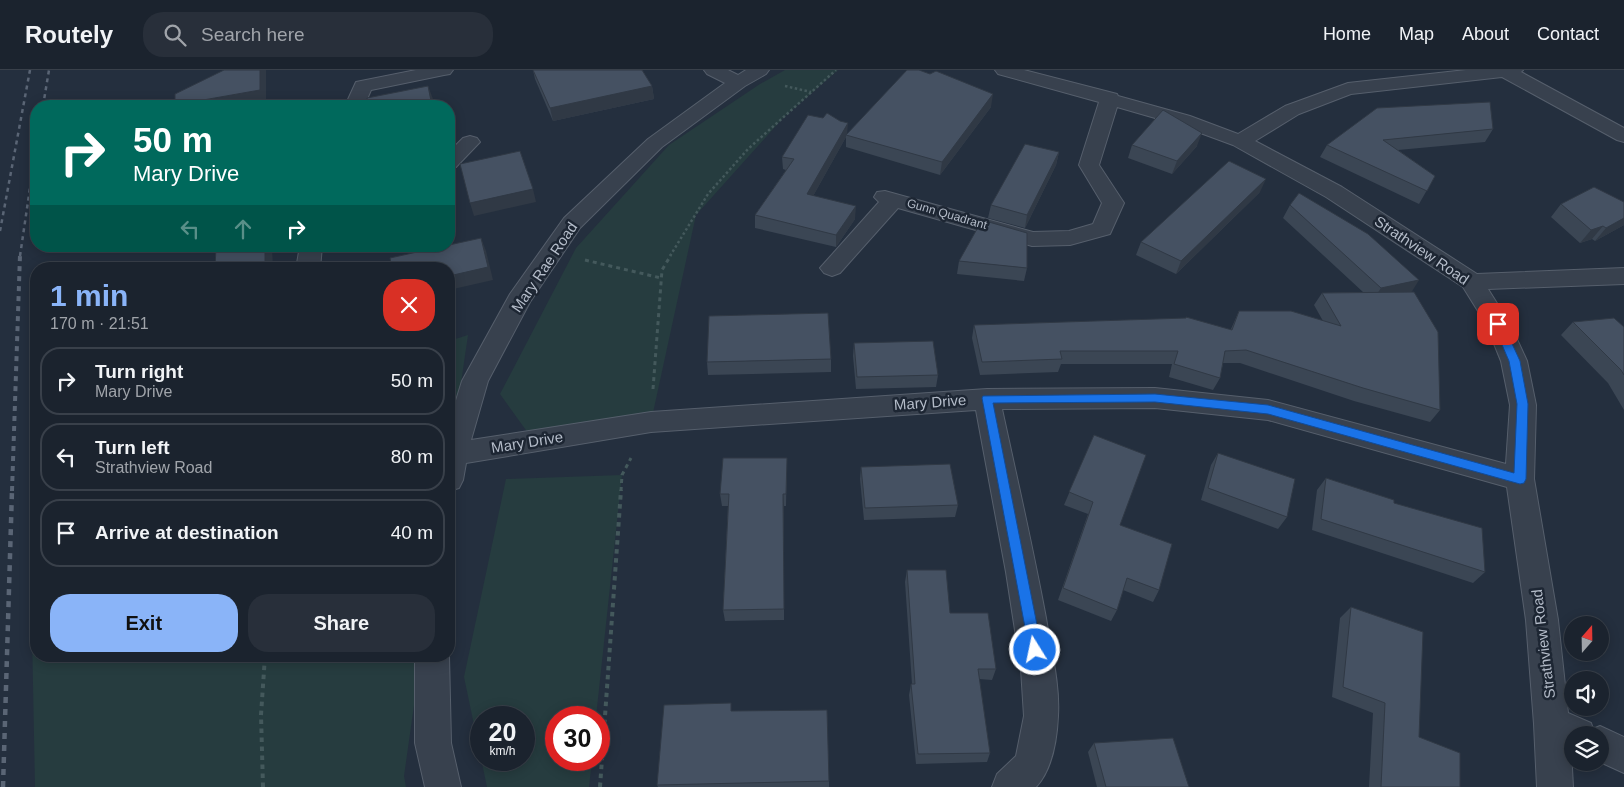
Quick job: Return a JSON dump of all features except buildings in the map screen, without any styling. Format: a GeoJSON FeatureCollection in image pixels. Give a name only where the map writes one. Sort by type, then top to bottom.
{"type":"FeatureCollection","features":[{"type":"Feature","properties":{"kind":"street"},"geometry":{"type":"LineString","coordinates":[[357,100],[363,86],[444,70]]}},
{"type":"Feature","properties":{"kind":"street"},"geometry":{"type":"LineString","coordinates":[[713,70],[738,82]]}},
{"type":"Feature","properties":{"kind":"street","name":"Mary Rae Road"},"geometry":{"type":"LineString","coordinates":[[455,447],[475,381],[519,300],[572,223],[655,143],[738,82],[760,70]]}},
{"type":"Feature","properties":{"kind":"street","name":"Strathview Road"},"geometry":{"type":"LineString","coordinates":[[1004,70],[1110,98],[1183,120],[1240,141],[1334,192],[1472,282],[1498,324],[1514,361],[1522,404],[1520,479],[1542,620],[1564,726]]}},
{"type":"Feature","properties":{"kind":"street"},"geometry":{"type":"LineString","coordinates":[[1240,141],[1292,110],[1344,83],[1510,71],[1624,136]]}},
{"type":"Feature","properties":{"kind":"street","name":"Gunn Quadrant"},"geometry":{"type":"LineString","coordinates":[[832,268],[890,198],[1032,239],[1070,238],[1102,229],[1114,203],[1088,166],[1110,98]]}},
{"type":"Feature","properties":{"kind":"street"},"geometry":{"type":"LineString","coordinates":[[455,157],[470,142]]}},
{"type":"Feature","properties":{"kind":"street"},"geometry":{"type":"LineString","coordinates":[[1472,282],[1624,276]]}},
{"type":"Feature","properties":{"kind":"street"},"geometry":{"type":"LineString","coordinates":[[987,398],[1035,650],[1041,716],[1032,765],[1010,787]]}},
{"type":"Feature","properties":{"kind":"street","name":"Mary Drive"},"geometry":{"type":"LineString","coordinates":[[455,454],[651,422],[987,398],[1155,398],[1268,410],[1520,479]]}},
{"type":"Feature","properties":{"kind":"street"},"geometry":{"type":"LineString","coordinates":[[432,662],[433,743],[443,787]]}},
{"type":"Feature","properties":{"kind":"street","name":"Strathview Road"},"geometry":{"type":"LineString","coordinates":[[1555,787],[1564,735]]}},
{"type":"Feature","properties":{"kind":"street"},"geometry":{"type":"LineString","coordinates":[[1609,748],[1624,755]]}},
{"type":"Feature","properties":{"kind":"path"},"geometry":{"type":"LineString","coordinates":[[553,252],[661,278]]}},
{"type":"Feature","properties":{"kind":"path"},"geometry":{"type":"LineString","coordinates":[[263,787],[261,715],[265,662]]}},
{"type":"Feature","properties":{"kind":"green space"},"geometry":{"type":"Polygon","coordinates":[[[785,70],[838,70],[784,117],[696,215],[651,422],[528,433],[500,394],[576,248],[669,145],[760,84],[785,70]]]}},
{"type":"Feature","properties":{"kind":"green space"},"geometry":{"type":"Polygon","coordinates":[[[468,335],[455,425],[455,339],[468,335]]]}},
{"type":"Feature","properties":{"kind":"green space"},"geometry":{"type":"Polygon","coordinates":[[[30,471],[30,531],[29,480],[30,471]]]}},
{"type":"Feature","properties":{"kind":"green space"},"geometry":{"type":"Polygon","coordinates":[[[622,475],[597,706],[545,706],[545,771],[591,771],[589,787],[487,787],[483,771],[535,771],[535,706],[470,706],[464,677],[506,479],[622,475]]]}},
{"type":"Feature","properties":{"kind":"green space"},"geometry":{"type":"Polygon","coordinates":[[[33,662],[420,662],[404,776],[406,787],[35,787],[33,662]]]}},
{"type":"Feature","properties":{"kind":"railway"},"geometry":{"type":"LineString","coordinates":[[0,231],[30,70]]}},
{"type":"Feature","properties":{"kind":"railway"},"geometry":{"type":"LineString","coordinates":[[44,100],[49,70]]}},
{"type":"Feature","properties":{"kind":"railway"},"geometry":{"type":"LineString","coordinates":[[20,256],[30,188]]}},
{"type":"Feature","properties":{"kind":"railway"},"geometry":{"type":"LineString","coordinates":[[12,491],[20,255]]}},
{"type":"Feature","properties":{"kind":"railway"},"geometry":{"type":"LineString","coordinates":[[3,787],[12,490]]}},
{"type":"Feature","properties":{"kind":"route"},"geometry":{"type":"LineString","coordinates":[[1035,650],[1022,572],[987,398],[1155,398],[1268,410],[1520,479],[1522,404],[1514,361],[1498,324]]}}]}
